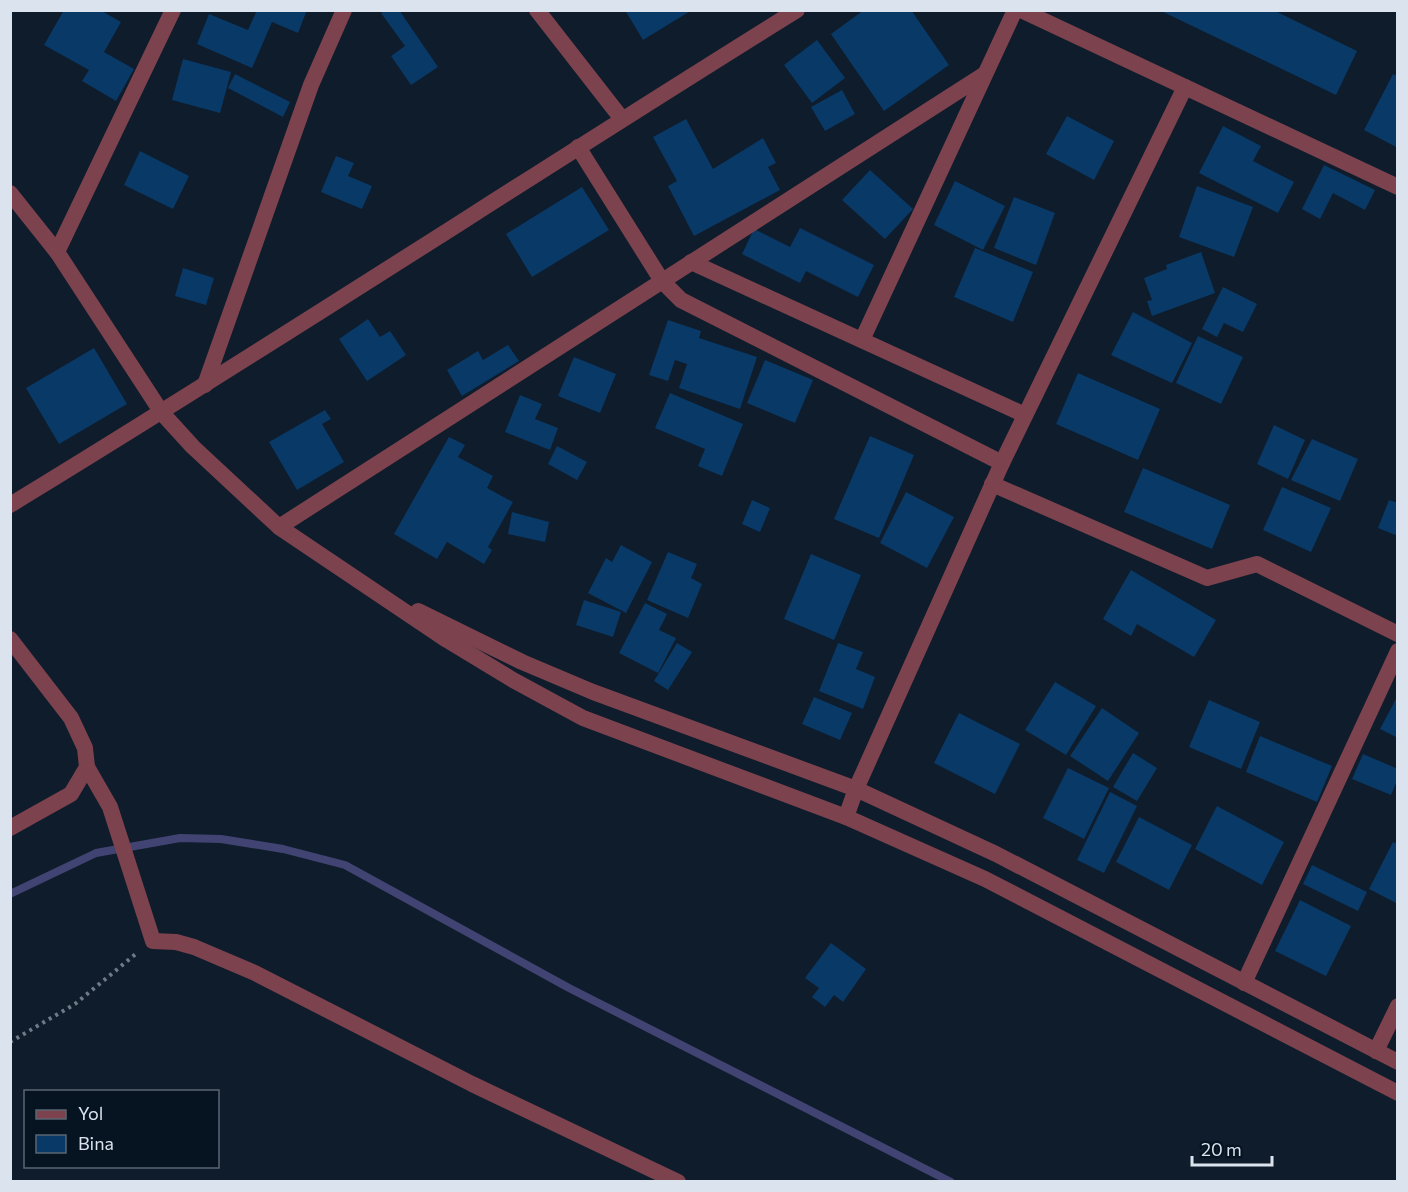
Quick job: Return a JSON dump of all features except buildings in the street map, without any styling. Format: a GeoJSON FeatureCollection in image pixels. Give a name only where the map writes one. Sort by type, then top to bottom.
{"type":"FeatureCollection","features":[{"type":"Feature","properties":{"kind":"street"},"geometry":{"type":"LineString","coordinates":[[57,252],[173,10]]}},
{"type":"Feature","properties":{"kind":"street"},"geometry":{"type":"LineString","coordinates":[[205,385],[311,85],[344,10]]}},
{"type":"Feature","properties":{"kind":"street"},"geometry":{"type":"LineString","coordinates":[[537,10],[622,119]]}},
{"type":"Feature","properties":{"kind":"street"},"geometry":{"type":"LineString","coordinates":[[10,505],[162,413],[796,10]]}},
{"type":"Feature","properties":{"kind":"street"},"geometry":{"type":"LineString","coordinates":[[862,340],[1015,10]]}},
{"type":"Feature","properties":{"kind":"street"},"geometry":{"type":"LineString","coordinates":[[1021,10],[1398,187]]}},
{"type":"Feature","properties":{"kind":"street"},"geometry":{"type":"LineString","coordinates":[[279,527],[986,74]]}},
{"type":"Feature","properties":{"kind":"street"},"geometry":{"type":"LineString","coordinates":[[846,817],[856,789],[992,484],[1185,87]]}},
{"type":"Feature","properties":{"kind":"street"},"geometry":{"type":"LineString","coordinates":[[578,147],[662,281],[681,300],[1002,463]]}},
{"type":"Feature","properties":{"kind":"street"},"geometry":{"type":"LineString","coordinates":[[10,192],[57,252],[162,413],[193,447],[279,527],[309,550],[513,680],[583,718],[846,817],[985,879],[1398,1093]]}},
{"type":"Feature","properties":{"kind":"street"},"geometry":{"type":"LineString","coordinates":[[691,262],[1025,415]]}},
{"type":"Feature","properties":{"kind":"street"},"geometry":{"type":"LineString","coordinates":[[992,484],[1207,578],[1257,564],[1398,634]]}},
{"type":"Feature","properties":{"kind":"street"},"geometry":{"type":"LineString","coordinates":[[371,589],[522,662],[593,692],[856,789],[996,854],[1398,1062]]}},
{"type":"Feature","properties":{"kind":"street"},"geometry":{"type":"LineString","coordinates":[[10,639],[71,718],[85,748],[87,767],[110,807],[153,941],[176,942],[255,973],[472,1084],[678,1182]]}},
{"type":"Feature","properties":{"kind":"street"},"geometry":{"type":"LineString","coordinates":[[1244,983],[1398,651]]}},
{"type":"Feature","properties":{"kind":"street"},"geometry":{"type":"LineString","coordinates":[[10,828],[71,794],[87,767]]}},
{"type":"Feature","properties":{"kind":"street"},"geometry":{"type":"LineString","coordinates":[[1376,1051],[1398,1006]]}},
{"type":"Feature","properties":{"kind":"path"},"geometry":{"type":"LineString","coordinates":[[10,1042],[75,1004],[153,941]]}},
{"type":"Feature","properties":{"kind":"waterway"},"geometry":{"type":"LineString","coordinates":[[10,894],[96,853],[180,838],[221,839],[283,849],[345,865],[569,988],[951,1182]]}}]}
